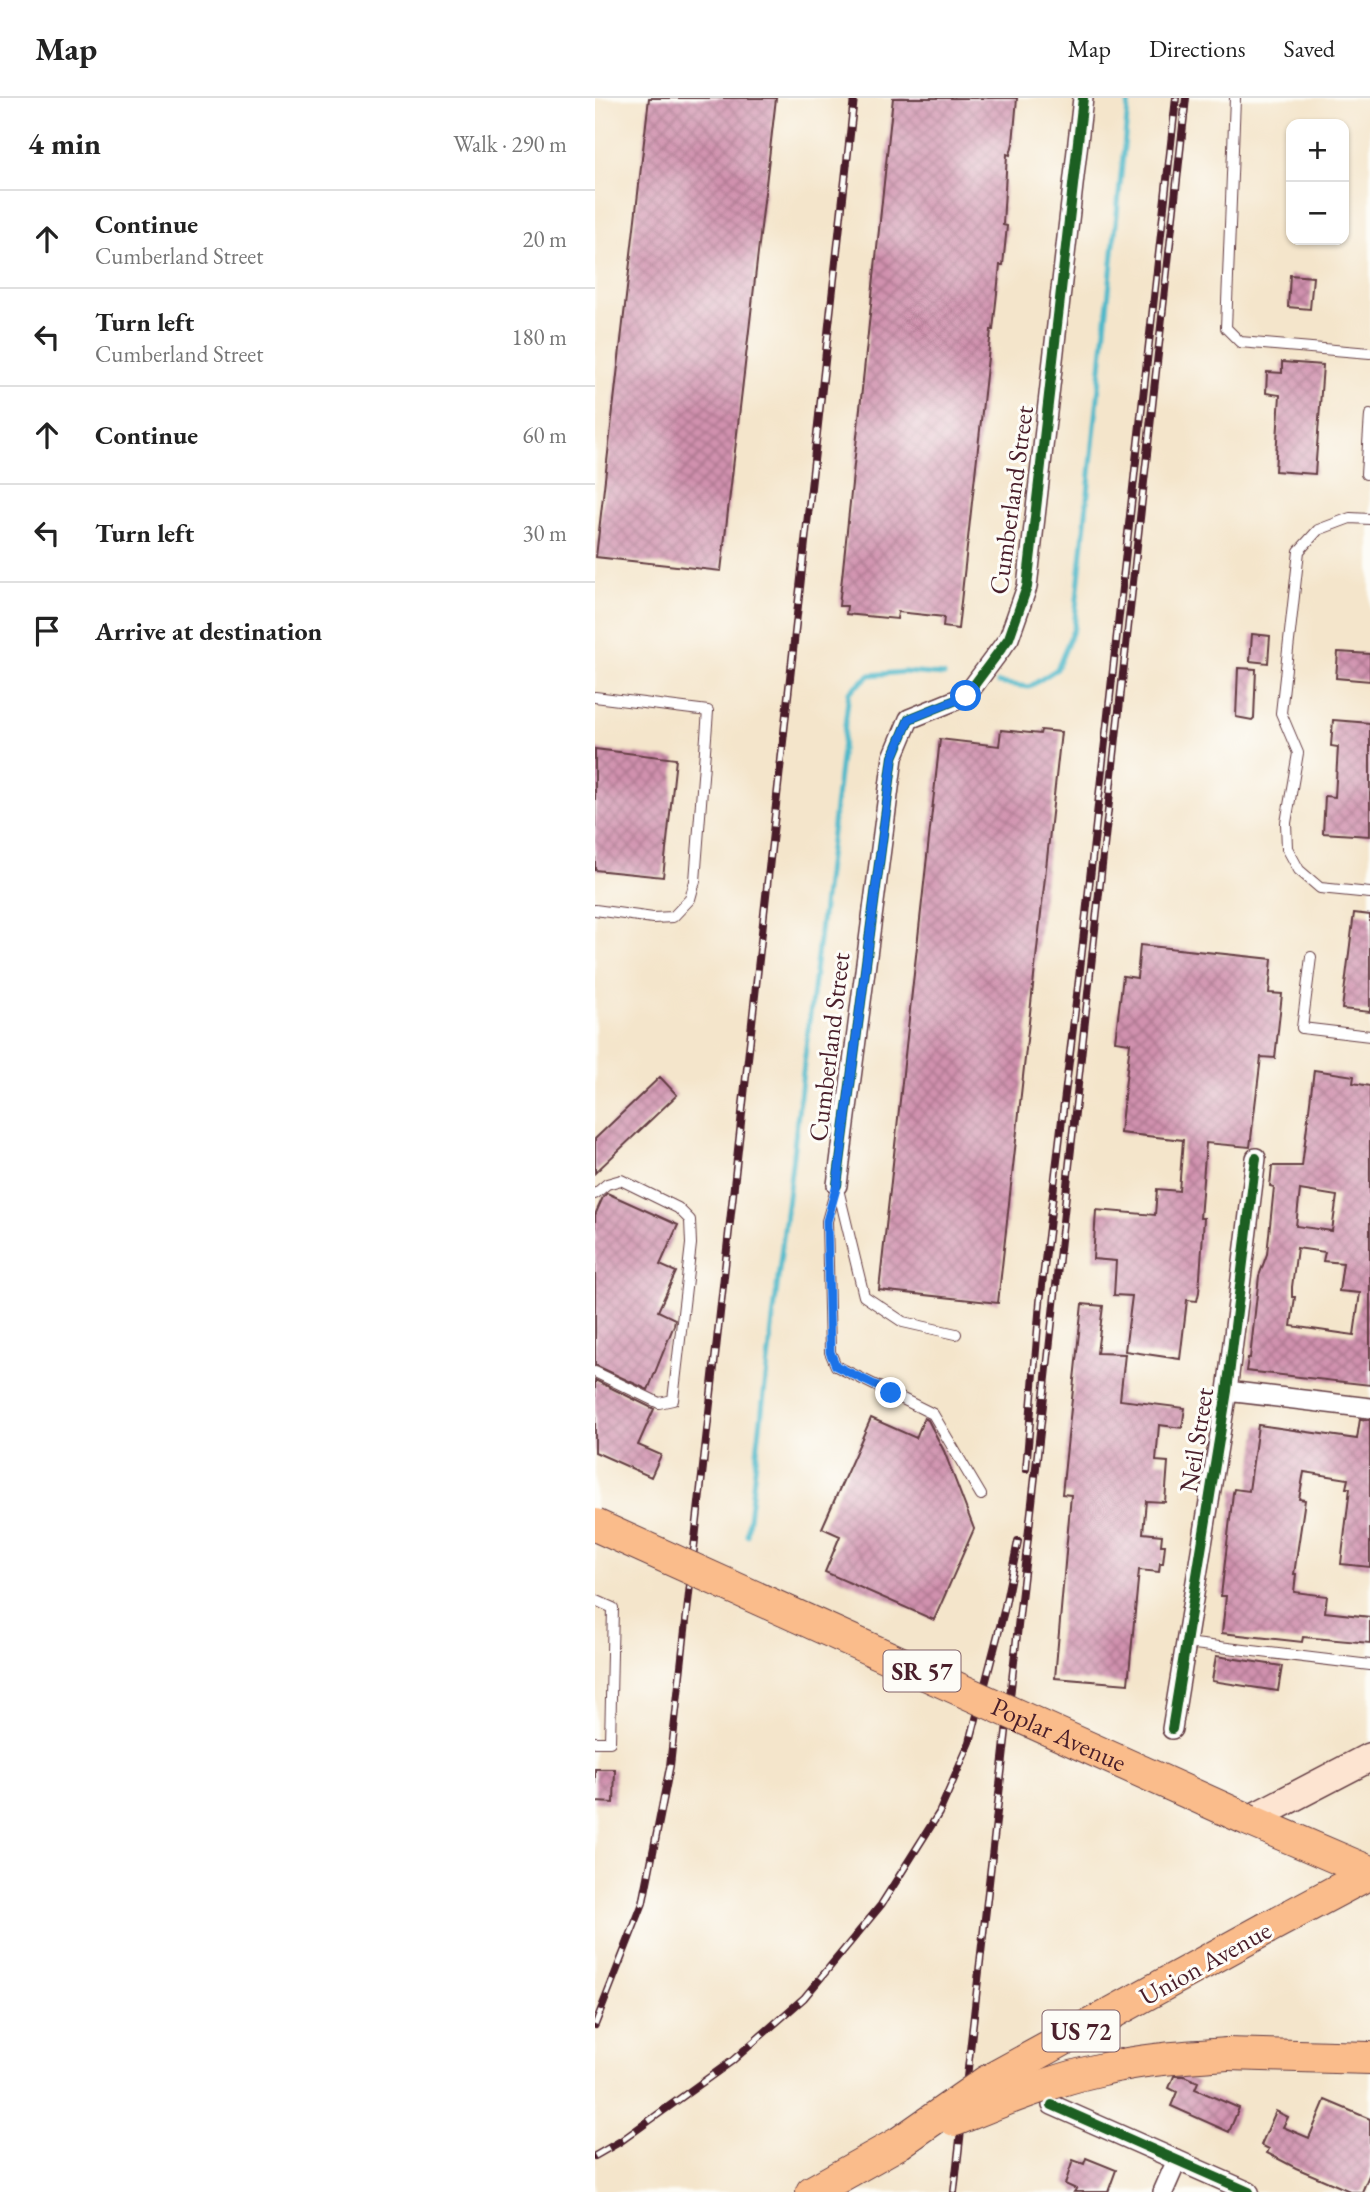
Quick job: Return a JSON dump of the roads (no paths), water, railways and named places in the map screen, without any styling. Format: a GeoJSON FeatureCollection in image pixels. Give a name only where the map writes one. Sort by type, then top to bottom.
{"type":"FeatureCollection","features":[{"type":"Feature","properties":{"kind":"main road","name":"Poplar Avenue"},"geometry":{"type":"LineString","coordinates":[[595,1525],[1370,1872]]}},
{"type":"Feature","properties":{"kind":"main road"},"geometry":{"type":"LineString","coordinates":[[1249,1820],[1370,1757]]}},
{"type":"Feature","properties":{"kind":"main road","name":"Union Avenue"},"geometry":{"type":"LineString","coordinates":[[812,2192],[899,2143],[986,2082],[1370,1872]]}},
{"type":"Feature","properties":{"kind":"main road"},"geometry":{"type":"LineString","coordinates":[[1311,2056],[1370,2046]]}},
{"type":"Feature","properties":{"kind":"main road","name":"Union Avenue"},"geometry":{"type":"LineString","coordinates":[[899,2143],[992,2105],[1075,2076],[1130,2064],[1227,2054],[1311,2056]]}},
{"type":"Feature","properties":{"kind":"main road","name":"US 72"},"geometry":{"type":"LineString","coordinates":[[1311,2056],[1370,2058]]}},
{"type":"Feature","properties":{"kind":"street","name":"Cumberland Street"},"geometry":{"type":"LineString","coordinates":[[837,1185],[893,757],[909,719],[966,696],[1009,638],[1027,587],[1083,98]]}},
{"type":"Feature","properties":{"kind":"street","name":"Neil Street"},"geometry":{"type":"LineString","coordinates":[[1173,1729],[1227,1391],[1257,1158]]}},
{"type":"Feature","properties":{"kind":"street"},"geometry":{"type":"LineString","coordinates":[[1227,1391],[1370,1408]]}},
{"type":"Feature","properties":{"kind":"street"},"geometry":{"type":"LineString","coordinates":[[1052,2105],[1249,2192]]}},
{"type":"Feature","properties":{"kind":"street"},"geometry":{"type":"LineString","coordinates":[[1163,2192],[1177,2161]]}},
{"type":"Feature","properties":{"kind":"lane"},"geometry":{"type":"LineString","coordinates":[[1235,98],[1226,328],[1240,342],[1370,353],[1370,346]]}},
{"type":"Feature","properties":{"kind":"lane"},"geometry":{"type":"LineString","coordinates":[[1366,474],[1370,415]]}},
{"type":"Feature","properties":{"kind":"lane"},"geometry":{"type":"LineString","coordinates":[[1370,519],[1350,518],[1318,530],[1299,551],[1281,713],[1298,753],[1286,824],[1287,848],[1299,870],[1320,888],[1370,893]]}},
{"type":"Feature","properties":{"kind":"lane"},"geometry":{"type":"LineString","coordinates":[[595,697],[708,711],[695,881],[690,899],[673,917],[653,918],[595,910]]}},
{"type":"Feature","properties":{"kind":"lane"},"geometry":{"type":"LineString","coordinates":[[1311,957],[1302,1028],[1370,1036]]}},
{"type":"Feature","properties":{"kind":"lane"},"geometry":{"type":"LineString","coordinates":[[595,1194],[607,1184],[621,1180],[666,1202],[689,1220],[691,1244],[673,1400],[659,1403],[595,1372]]}},
{"type":"Feature","properties":{"kind":"lane"},"geometry":{"type":"LineString","coordinates":[[837,1185],[864,1296],[903,1322],[956,1334]]}},
{"type":"Feature","properties":{"kind":"lane"},"geometry":{"type":"LineString","coordinates":[[837,1185],[827,1221],[830,1352],[836,1366],[933,1414],[981,1495]]}},
{"type":"Feature","properties":{"kind":"lane"},"geometry":{"type":"LineString","coordinates":[[595,1600],[613,1608],[610,1742],[595,1742]]}},
{"type":"Feature","properties":{"kind":"lane"},"geometry":{"type":"LineString","coordinates":[[1187,1643],[1370,1665]]}},
{"type":"Feature","properties":{"kind":"waterway"},"geometry":{"type":"LineString","coordinates":[[998,683],[1029,687],[1057,669],[1074,628],[1129,98]]}},
{"type":"Feature","properties":{"kind":"waterway"},"geometry":{"type":"LineString","coordinates":[[747,1535],[849,692],[870,675],[904,672],[944,675]]}},
{"type":"Feature","properties":{"kind":"railway"},"geometry":{"type":"LineString","coordinates":[[595,2025],[643,1903],[670,1766],[854,98]]}},
{"type":"Feature","properties":{"kind":"railway"},"geometry":{"type":"LineString","coordinates":[[1026,1469],[1040,1302],[1079,978],[1176,98]]}},
{"type":"Feature","properties":{"kind":"railway"},"geometry":{"type":"LineString","coordinates":[[954,2192],[1186,98]]}},
{"type":"Feature","properties":{"kind":"railway"},"geometry":{"type":"LineString","coordinates":[[595,2156],[621,2141],[732,2061],[804,1998],[881,1905],[939,1813],[970,1742],[1004,1611],[1018,1541]]}}]}
